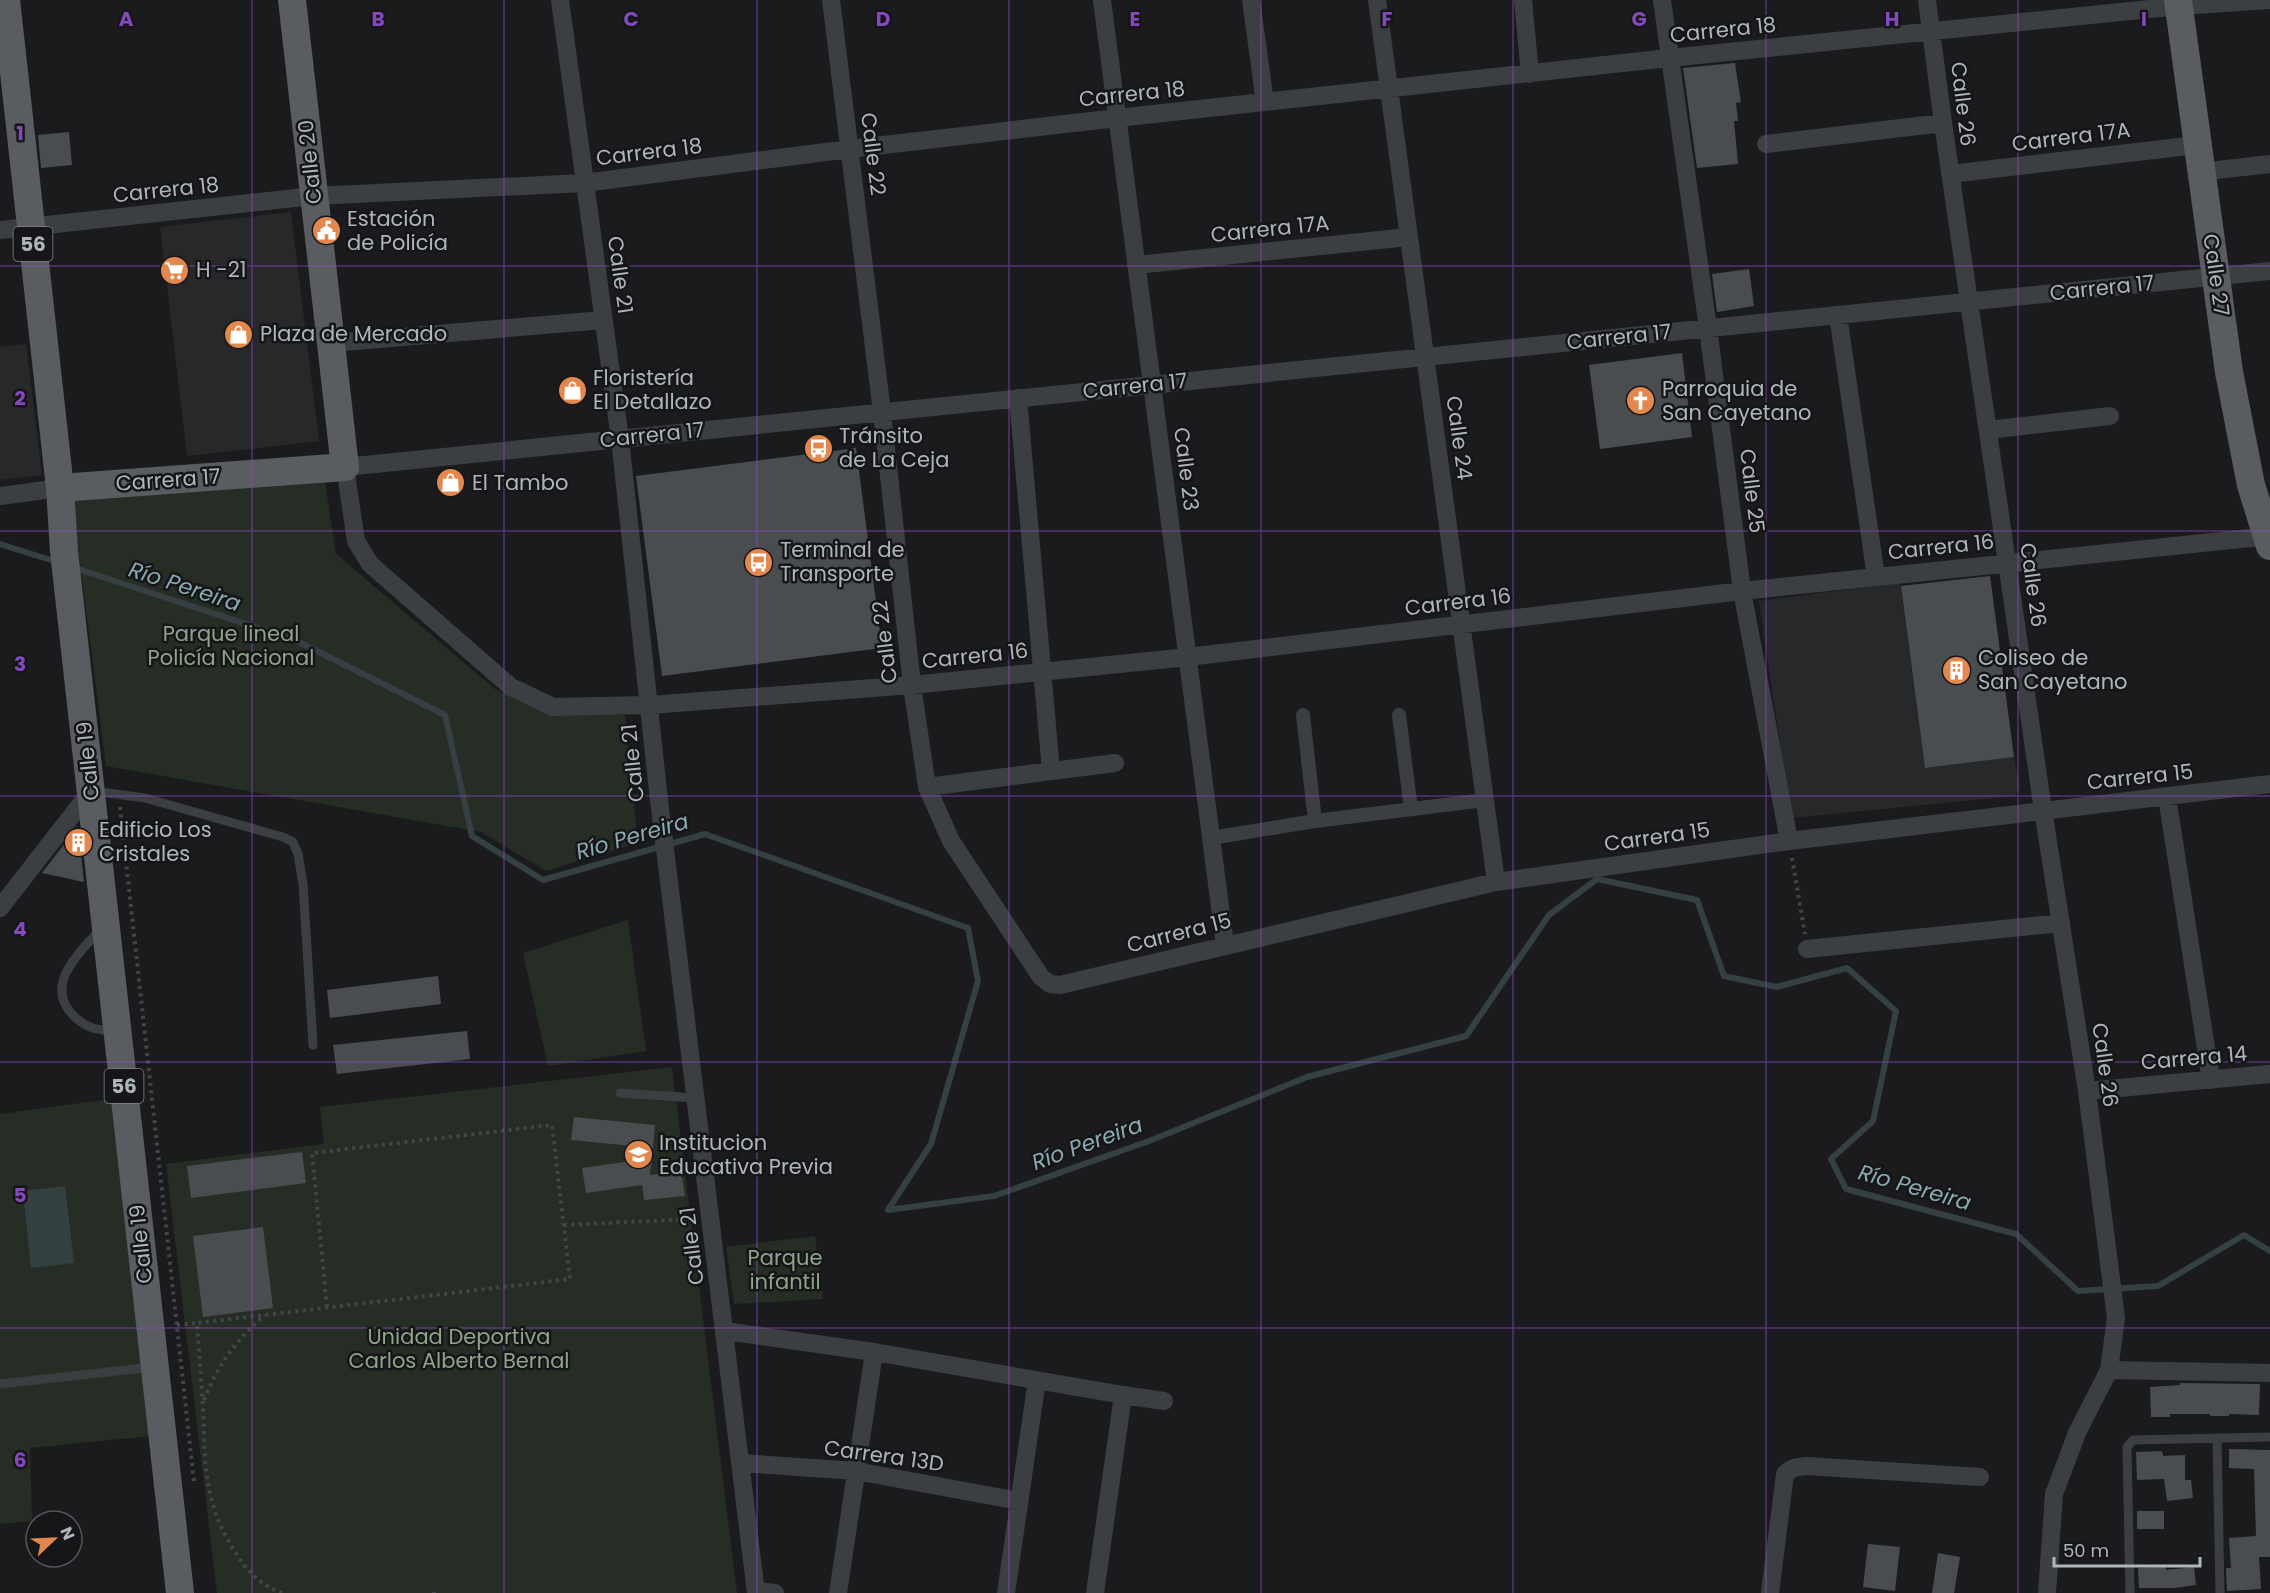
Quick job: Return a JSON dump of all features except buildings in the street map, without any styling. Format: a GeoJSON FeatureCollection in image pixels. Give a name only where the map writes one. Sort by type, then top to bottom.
{"type":"FeatureCollection","features":[{"type":"Feature","properties":{"kind":"main road","name":"Calle 19"},"geometry":{"type":"LineString","coordinates":[[6,0],[60,488],[66,565],[105,793],[106,924],[180,1593]]}},
{"type":"Feature","properties":{"kind":"main road","name":"Calle 20"},"geometry":{"type":"LineString","coordinates":[[292,0],[345,466]]}},
{"type":"Feature","properties":{"kind":"main road","name":"Calle 27"},"geometry":{"type":"LineString","coordinates":[[2178,3],[2198,158],[2234,394],[2252,484],[2269,539]]}},
{"type":"Feature","properties":{"kind":"main road","name":"Carrera 17"},"geometry":{"type":"LineString","coordinates":[[60,488],[345,466]]}},
{"type":"Feature","properties":{"kind":"street","name":"Calle 21"},"geometry":{"type":"LineString","coordinates":[[560,0],[620,439],[660,800],[756,1592]]}},
{"type":"Feature","properties":{"kind":"street","name":"Calle 22"},"geometry":{"type":"LineString","coordinates":[[831,0],[882,412],[912,685],[927,787],[951,841],[1041,977],[1050,984],[1060,985]]}},
{"type":"Feature","properties":{"kind":"street","name":"Calle 23"},"geometry":{"type":"LineString","coordinates":[[1102,0],[1225,945]]}},
{"type":"Feature","properties":{"kind":"street"},"geometry":{"type":"LineString","coordinates":[[1251,0],[1265,102]]}},
{"type":"Feature","properties":{"kind":"street","name":"Calle 24"},"geometry":{"type":"LineString","coordinates":[[1377,0],[1496,882]]}},
{"type":"Feature","properties":{"kind":"street"},"geometry":{"type":"LineString","coordinates":[[1522,0],[1530,74]]}},
{"type":"Feature","properties":{"kind":"street","name":"Calle 25"},"geometry":{"type":"LineString","coordinates":[[1662,0],[1742,591],[1789,841]]}},
{"type":"Feature","properties":{"kind":"street","name":"Calle 26"},"geometry":{"type":"LineString","coordinates":[[1927,0],[1950,174],[2043,810],[2087,1091],[2116,1318],[2109,1370],[2077,1433],[2054,1494],[2047,1593]]}},
{"type":"Feature","properties":{"kind":"street","name":"Carrera 18"},"geometry":{"type":"LineString","coordinates":[[0,230],[314,196],[584,183],[1117,118],[1932,32],[2178,3],[2270,0]]}},
{"type":"Feature","properties":{"kind":"street"},"geometry":{"type":"LineString","coordinates":[[1766,144],[1943,123]]}},
{"type":"Feature","properties":{"kind":"street","name":"Carrera 17A"},"geometry":{"type":"LineString","coordinates":[[1950,174],[2198,158],[2270,164]]}},
{"type":"Feature","properties":{"kind":"street","name":"Carrera 17A"},"geometry":{"type":"LineString","coordinates":[[1136,265],[1409,237]]}},
{"type":"Feature","properties":{"kind":"street","name":"Carrera 17"},"geometry":{"type":"LineString","coordinates":[[345,466],[2270,271]]}},
{"type":"Feature","properties":{"kind":"street"},"geometry":{"type":"LineString","coordinates":[[1838,315],[1876,577]]}},
{"type":"Feature","properties":{"kind":"street"},"geometry":{"type":"LineString","coordinates":[[331,344],[603,320]]}},
{"type":"Feature","properties":{"kind":"street"},"geometry":{"type":"LineString","coordinates":[[1018,398],[1051,771]]}},
{"type":"Feature","properties":{"kind":"street"},"geometry":{"type":"LineString","coordinates":[[1988,430],[2110,416]]}},
{"type":"Feature","properties":{"kind":"street","name":"Carrera 16"},"geometry":{"type":"LineString","coordinates":[[345,466],[356,541],[370,564],[511,687],[553,707],[650,705],[912,685],[1188,657],[1742,591],[2007,563],[2269,539]]}},
{"type":"Feature","properties":{"kind":"street","name":"Carrera 17"},"geometry":{"type":"LineString","coordinates":[[0,496],[60,488]]}},
{"type":"Feature","properties":{"kind":"street"},"geometry":{"type":"LineString","coordinates":[[1304,715],[1315,821]]}},
{"type":"Feature","properties":{"kind":"street"},"geometry":{"type":"LineString","coordinates":[[1399,715],[1411,809]]}},
{"type":"Feature","properties":{"kind":"street"},"geometry":{"type":"LineString","coordinates":[[927,787],[1115,763]]}},
{"type":"Feature","properties":{"kind":"street","name":"Carrera 15"},"geometry":{"type":"LineString","coordinates":[[1060,985],[1496,882],[1789,841],[2270,784]]}},
{"type":"Feature","properties":{"kind":"street"},"geometry":{"type":"LineString","coordinates":[[0,908],[105,793]]}},
{"type":"Feature","properties":{"kind":"street"},"geometry":{"type":"LineString","coordinates":[[2167,797],[2211,1080]]}},
{"type":"Feature","properties":{"kind":"street"},"geometry":{"type":"LineString","coordinates":[[1211,838],[1315,821],[1485,800]]}},
{"type":"Feature","properties":{"kind":"street"},"geometry":{"type":"LineString","coordinates":[[1807,949],[2061,923]]}},
{"type":"Feature","properties":{"kind":"street","name":"Carrera 14"},"geometry":{"type":"LineString","coordinates":[[2087,1091],[2270,1074]]}},
{"type":"Feature","properties":{"kind":"street"},"geometry":{"type":"LineString","coordinates":[[725,1331],[874,1352],[1164,1401]]}},
{"type":"Feature","properties":{"kind":"street"},"geometry":{"type":"LineString","coordinates":[[838,1593],[874,1352]]}},
{"type":"Feature","properties":{"kind":"street"},"geometry":{"type":"LineString","coordinates":[[2109,1370],[2270,1373]]}},
{"type":"Feature","properties":{"kind":"street"},"geometry":{"type":"LineString","coordinates":[[1006,1593],[1037,1380]]}},
{"type":"Feature","properties":{"kind":"street"},"geometry":{"type":"LineString","coordinates":[[1095,1593],[1123,1395]]}},
{"type":"Feature","properties":{"kind":"street","name":"Carrera 13D"},"geometry":{"type":"LineString","coordinates":[[742,1463],[856,1471],[1019,1501]]}},
{"type":"Feature","properties":{"kind":"street"},"geometry":{"type":"LineString","coordinates":[[1770,1593],[1785,1474],[1790,1469],[1807,1466],[1980,1477]]}},
{"type":"Feature","properties":{"kind":"street"},"geometry":{"type":"LineString","coordinates":[[756,1592],[775,1593]]}},
{"type":"Feature","properties":{"kind":"lane"},"geometry":{"type":"LineString","coordinates":[[105,793],[145,798],[283,837],[293,842],[298,854],[303,884],[313,1045]]}},
{"type":"Feature","properties":{"kind":"lane"},"geometry":{"type":"LineString","coordinates":[[106,924],[74,958],[63,977],[60,990],[66,1007],[81,1023],[99,1030],[118,1030]]}},
{"type":"Feature","properties":{"kind":"lane"},"geometry":{"type":"LineString","coordinates":[[620,1093],[696,1098]]}},
{"type":"Feature","properties":{"kind":"lane"},"geometry":{"type":"LineString","coordinates":[[0,1384],[155,1367]]}},
{"type":"Feature","properties":{"kind":"lane"},"geometry":{"type":"LineString","coordinates":[[2130,1593],[2127,1447],[2133,1440],[2270,1437]]}},
{"type":"Feature","properties":{"kind":"lane"},"geometry":{"type":"LineString","coordinates":[[2217,1438],[2220,1593]]}},
{"type":"Feature","properties":{"kind":"path"},"geometry":{"type":"LineString","coordinates":[[105,793],[177,1325],[194,1488]]}},
{"type":"Feature","properties":{"kind":"path"},"geometry":{"type":"LineString","coordinates":[[1789,841],[1807,949]]}},
{"type":"Feature","properties":{"kind":"path"},"geometry":{"type":"LineString","coordinates":[[177,1325],[327,1308],[570,1279],[552,1125],[312,1153],[327,1308]]}},
{"type":"Feature","properties":{"kind":"path"},"geometry":{"type":"LineString","coordinates":[[564,1225],[711,1218]]}},
{"type":"Feature","properties":{"kind":"path"},"geometry":{"type":"LineString","coordinates":[[202,1404],[228,1354],[266,1315]]}},
{"type":"Feature","properties":{"kind":"path"},"geometry":{"type":"LineString","coordinates":[[197,1323],[206,1478],[215,1515],[225,1537],[253,1577],[267,1587],[282,1593]]}},
{"type":"Feature","properties":{"kind":"shaded area","name":"Plaza de Mercado"},"geometry":{"type":"Polygon","coordinates":[[[291,212],[319,441],[187,456],[160,227],[291,212]]]}},
{"type":"Feature","properties":{"kind":"shaded area"},"geometry":{"type":"Polygon","coordinates":[[[26,344],[42,475],[0,480],[0,347],[26,344]]]}},
{"type":"Feature","properties":{"kind":"shaded area"},"geometry":{"type":"Polygon","coordinates":[[[1900,583],[1925,768],[2014,757],[2020,787],[2015,796],[1791,818],[1759,601],[1900,583]]]}},
{"type":"Feature","properties":{"kind":"shaded area"},"geometry":{"type":"Polygon","coordinates":[[[65,1186],[74,1263],[31,1268],[23,1191],[65,1186]]]}},
{"type":"Feature","properties":{"kind":"green space","name":"Parque lineal Policía Nacional"},"geometry":{"type":"Polygon","coordinates":[[[324,475],[336,554],[495,689],[551,715],[625,715],[638,843],[546,871],[481,832],[106,766],[71,493],[324,475]]]}},
{"type":"Feature","properties":{"kind":"green space"},"geometry":{"type":"Polygon","coordinates":[[[628,920],[646,1051],[548,1066],[523,953],[628,920]]]}},
{"type":"Feature","properties":{"kind":"green space","name":"Unidad Deportiva Carlos Alberto Bernal"},"geometry":{"type":"Polygon","coordinates":[[[672,1067],[737,1593],[217,1593],[166,1164],[324,1144],[320,1107],[672,1067]]]}},
{"type":"Feature","properties":{"kind":"green space"},"geometry":{"type":"Polygon","coordinates":[[[117,1098],[151,1436],[30,1448],[32,1509],[24,1509],[24,1522],[0,1524],[0,1114],[117,1098]]]}},
{"type":"Feature","properties":{"kind":"green space","name":"Parque infantil"},"geometry":{"type":"Polygon","coordinates":[[[815,1236],[823,1299],[734,1304],[726,1247],[815,1236]]]}},
{"type":"Feature","properties":{"kind":"waterway","name":"Río Pereira"},"geometry":{"type":"LineString","coordinates":[[0,544],[57,562]]}},
{"type":"Feature","properties":{"kind":"waterway","name":"Río Pereira"},"geometry":{"type":"LineString","coordinates":[[72,567],[295,640],[445,715],[472,836],[543,880],[705,834],[968,928],[978,981],[931,1144],[888,1210],[994,1196],[1149,1141],[1307,1077],[1466,1036],[1549,915],[1597,879],[1697,900],[1724,976],[1777,987],[1847,968],[1896,1011],[1873,1121],[1831,1159],[1846,1189],[2016,1234],[2078,1291],[2158,1286],[2244,1235],[2270,1251]]}},
{"type":"Feature","properties":{"kind":"place","name":"Estación de Policía"},"geometry":{"type":"Point","coordinates":[326,231]}},
{"type":"Feature","properties":{"kind":"place","name":"H -21"},"geometry":{"type":"Point","coordinates":[175,270]}},
{"type":"Feature","properties":{"kind":"place","name":"Plaza de Mercado"},"geometry":{"type":"Point","coordinates":[239,334]}},
{"type":"Feature","properties":{"kind":"place","name":"Floristería El Detallazo"},"geometry":{"type":"Point","coordinates":[572,390]}},
{"type":"Feature","properties":{"kind":"place","name":"Parroquia de San Cayetano"},"geometry":{"type":"Point","coordinates":[1641,401]}},
{"type":"Feature","properties":{"kind":"place","name":"Tránsito de La Ceja"},"geometry":{"type":"Point","coordinates":[818,448]}},
{"type":"Feature","properties":{"kind":"place","name":"El Tambo"},"geometry":{"type":"Point","coordinates":[451,483]}},
{"type":"Feature","properties":{"kind":"place","name":"Terminal de Transporte"},"geometry":{"type":"Point","coordinates":[759,562]}},
{"type":"Feature","properties":{"kind":"place","name":"Coliseo de San Cayetano"},"geometry":{"type":"Point","coordinates":[1957,670]}},
{"type":"Feature","properties":{"kind":"place","name":"Edificio Los Cristales"},"geometry":{"type":"Point","coordinates":[78,842]}},
{"type":"Feature","properties":{"kind":"place","name":"Institucion Educativa Previa"},"geometry":{"type":"Point","coordinates":[638,1155]}}]}
